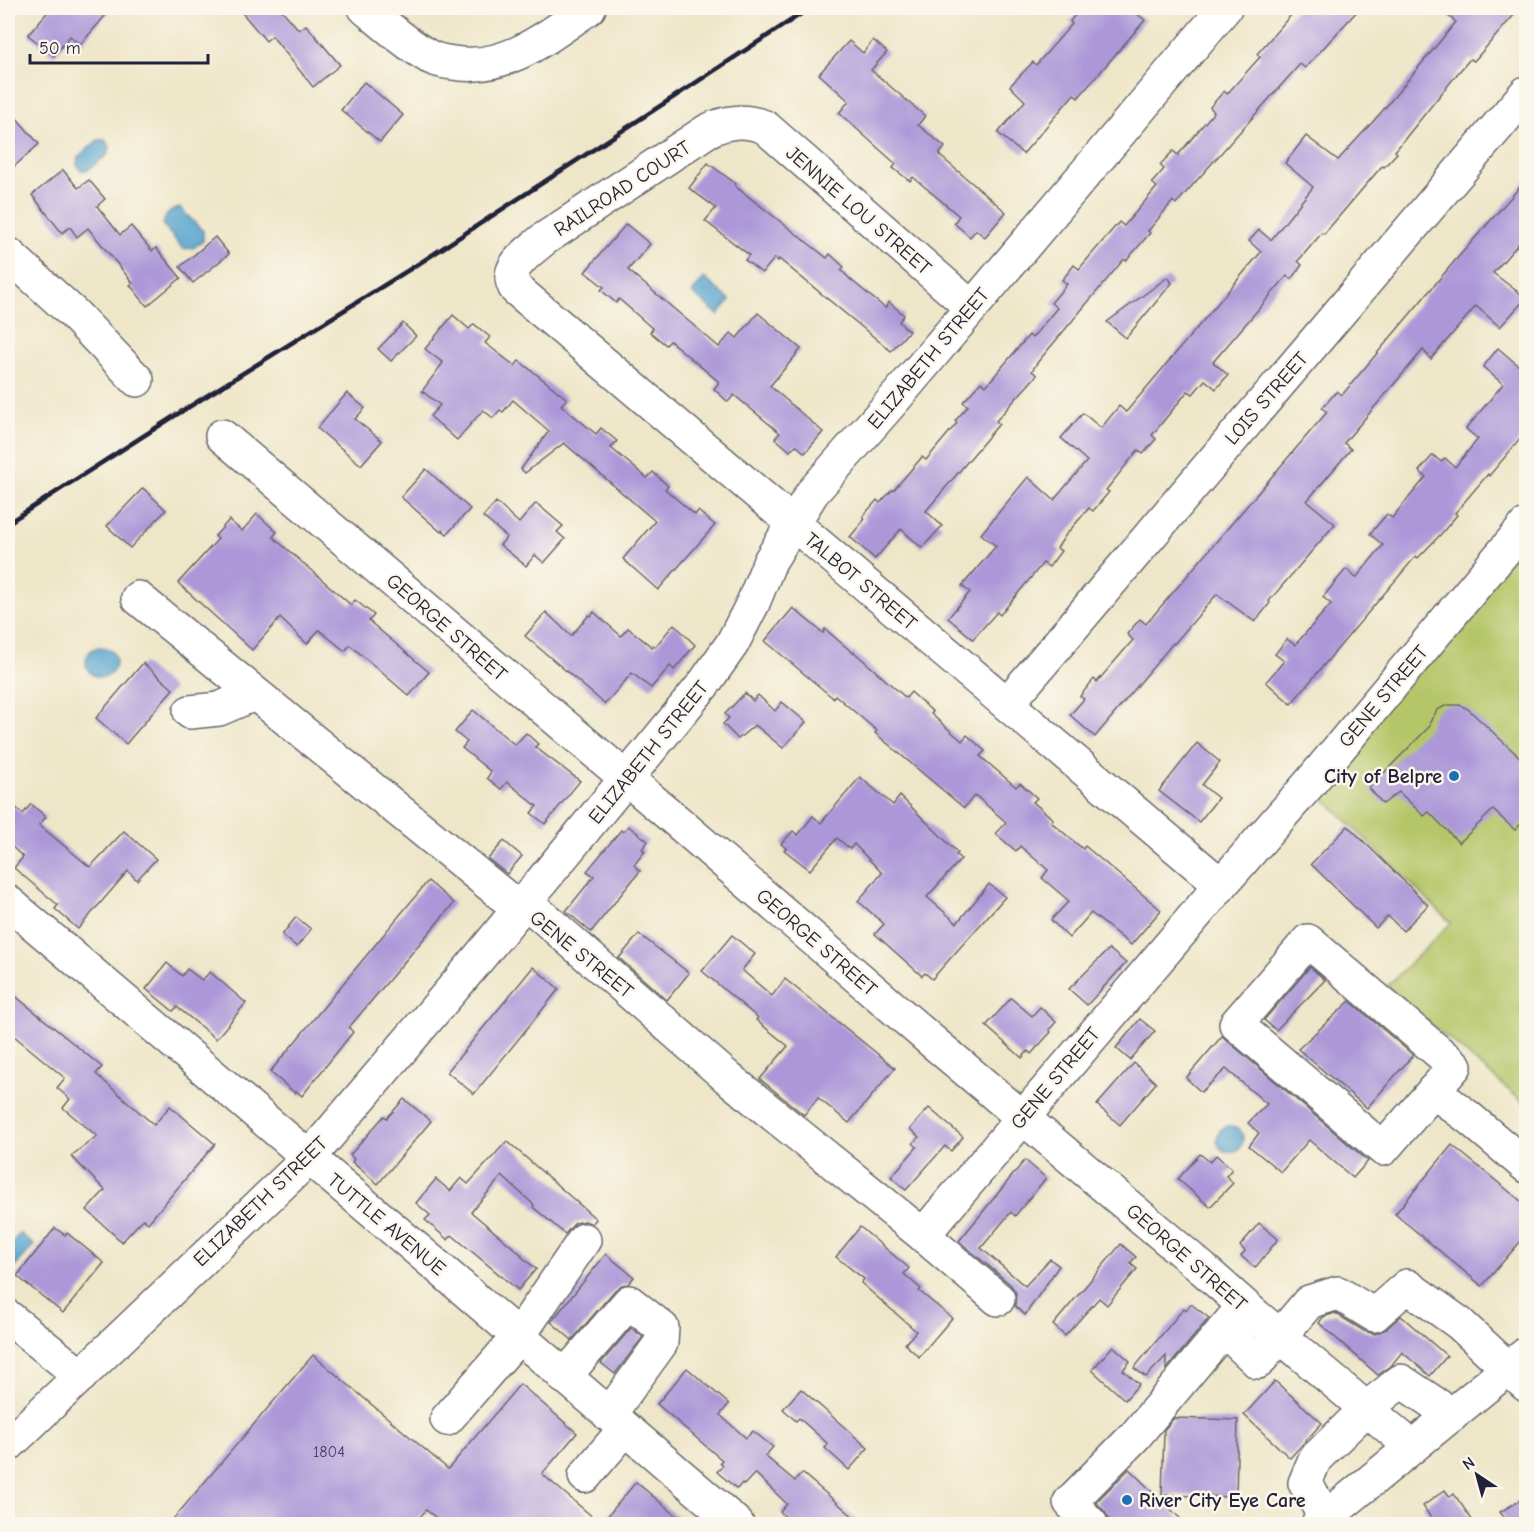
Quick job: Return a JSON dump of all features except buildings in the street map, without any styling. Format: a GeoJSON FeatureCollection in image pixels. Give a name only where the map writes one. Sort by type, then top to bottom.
{"type":"FeatureCollection","features":[{"type":"Feature","properties":{"kind":"street"},"geometry":{"type":"LineString","coordinates":[[365,8],[424,55],[469,66],[495,62],[514,55],[546,38],[589,8]]}},
{"type":"Feature","properties":{"kind":"street","name":"ELIZABETH STREET"},"geometry":{"type":"LineString","coordinates":[[8,1445],[217,1243],[309,1158],[627,780],[703,685],[732,644],[753,603],[770,561],[812,493],[1225,8]]}},
{"type":"Feature","properties":{"kind":"street","name":"LOIS STREET"},"geometry":{"type":"LineString","coordinates":[[1007,704],[1527,93]]}},
{"type":"Feature","properties":{"kind":"street","name":"JENNIE LOU STREET"},"geometry":{"type":"LineString","coordinates":[[743,122],[765,127],[971,307]]}},
{"type":"Feature","properties":{"kind":"street","name":"RAILROAD COURT"},"geometry":{"type":"LineString","coordinates":[[512,272],[519,261],[544,239],[707,131],[722,123],[743,122]]}},
{"type":"Feature","properties":{"kind":"street"},"geometry":{"type":"LineString","coordinates":[[8,254],[74,314],[137,380]]}},
{"type":"Feature","properties":{"kind":"street","name":"TALBOT STREET"},"geometry":{"type":"LineString","coordinates":[[512,272],[511,282],[516,289],[1221,885]]}},
{"type":"Feature","properties":{"kind":"street","name":"GEORGE STREET"},"geometry":{"type":"LineString","coordinates":[[222,436],[1203,1269],[1234,1318],[1280,1336],[1412,1447]]}},
{"type":"Feature","properties":{"kind":"street","name":"GENE STREET"},"geometry":{"type":"LineString","coordinates":[[138,598],[505,897],[520,907],[534,909],[728,1078],[923,1235],[1527,525]]}},
{"type":"Feature","properties":{"kind":"street"},"geometry":{"type":"LineString","coordinates":[[190,712],[219,709],[254,694]]}},
{"type":"Feature","properties":{"kind":"street","name":"TUTTLE AVENUE"},"geometry":{"type":"LineString","coordinates":[[8,902],[737,1524]]}},
{"type":"Feature","properties":{"kind":"street"},"geometry":{"type":"LineString","coordinates":[[1308,941],[1455,1066],[1433,1091],[1383,1149],[1236,1024],[1308,941]]}},
{"type":"Feature","properties":{"kind":"street"},"geometry":{"type":"LineString","coordinates":[[1433,1091],[1527,1167]]}},
{"type":"Feature","properties":{"kind":"street"},"geometry":{"type":"LineString","coordinates":[[923,1235],[998,1299]]}},
{"type":"Feature","properties":{"kind":"street"},"geometry":{"type":"LineString","coordinates":[[447,1419],[518,1337],[584,1240]]}},
{"type":"Feature","properties":{"kind":"street"},"geometry":{"type":"LineString","coordinates":[[1280,1336],[1309,1302],[1338,1293],[1374,1315],[1407,1286],[1520,1370],[1452,1415],[1322,1521],[1305,1483],[1315,1459],[1367,1408],[1401,1381],[1452,1415]]}},
{"type":"Feature","properties":{"kind":"street"},"geometry":{"type":"LineString","coordinates":[[564,1377],[629,1302],[662,1328],[661,1343],[585,1476]]}},
{"type":"Feature","properties":{"kind":"street"},"geometry":{"type":"LineString","coordinates":[[8,1317],[81,1376]]}},
{"type":"Feature","properties":{"kind":"street"},"geometry":{"type":"LineString","coordinates":[[1091,1524],[1070,1502],[1135,1436],[1205,1371],[1234,1318]]}},
{"type":"Feature","properties":{"kind":"green space"},"geometry":{"type":"Polygon","coordinates":[[[1526,525],[1526,1105],[1387,986],[1451,923],[1309,784],[1526,525]]]}},
{"type":"Feature","properties":{"kind":"water"},"geometry":{"type":"Polygon","coordinates":[[[98,140],[105,140],[110,147],[108,154],[88,170],[80,170],[77,164],[78,157],[98,140]]]}},
{"type":"Feature","properties":{"kind":"water"},"geometry":{"type":"Polygon","coordinates":[[[180,208],[203,231],[203,241],[193,248],[183,249],[163,225],[168,214],[180,208]]]}},
{"type":"Feature","properties":{"kind":"water"},"geometry":{"type":"Polygon","coordinates":[[[704,278],[730,300],[718,315],[692,293],[704,278]]]}},
{"type":"Feature","properties":{"kind":"water"},"geometry":{"type":"Polygon","coordinates":[[[101,647],[112,651],[116,662],[112,673],[101,677],[90,673],[86,662],[90,651],[101,647]]]}},
{"type":"Feature","properties":{"kind":"water"},"geometry":{"type":"Polygon","coordinates":[[[1230,1126],[1239,1130],[1243,1139],[1239,1148],[1230,1152],[1221,1148],[1217,1139],[1221,1130],[1230,1126]]]}},
{"type":"Feature","properties":{"kind":"water"},"geometry":{"type":"Polygon","coordinates":[[[20,1233],[34,1245],[10,1273],[8,1271],[8,1248],[20,1233]]]}},
{"type":"Feature","properties":{"kind":"railway"},"geometry":{"type":"LineString","coordinates":[[8,523],[423,261],[810,8]]}},
{"type":"Feature","properties":{"kind":"place","name":"City of Belpre"},"geometry":{"type":"Point","coordinates":[1454,776]}},
{"type":"Feature","properties":{"kind":"place","name":"River City Eye Care"},"geometry":{"type":"Point","coordinates":[1127,1500]}}]}
